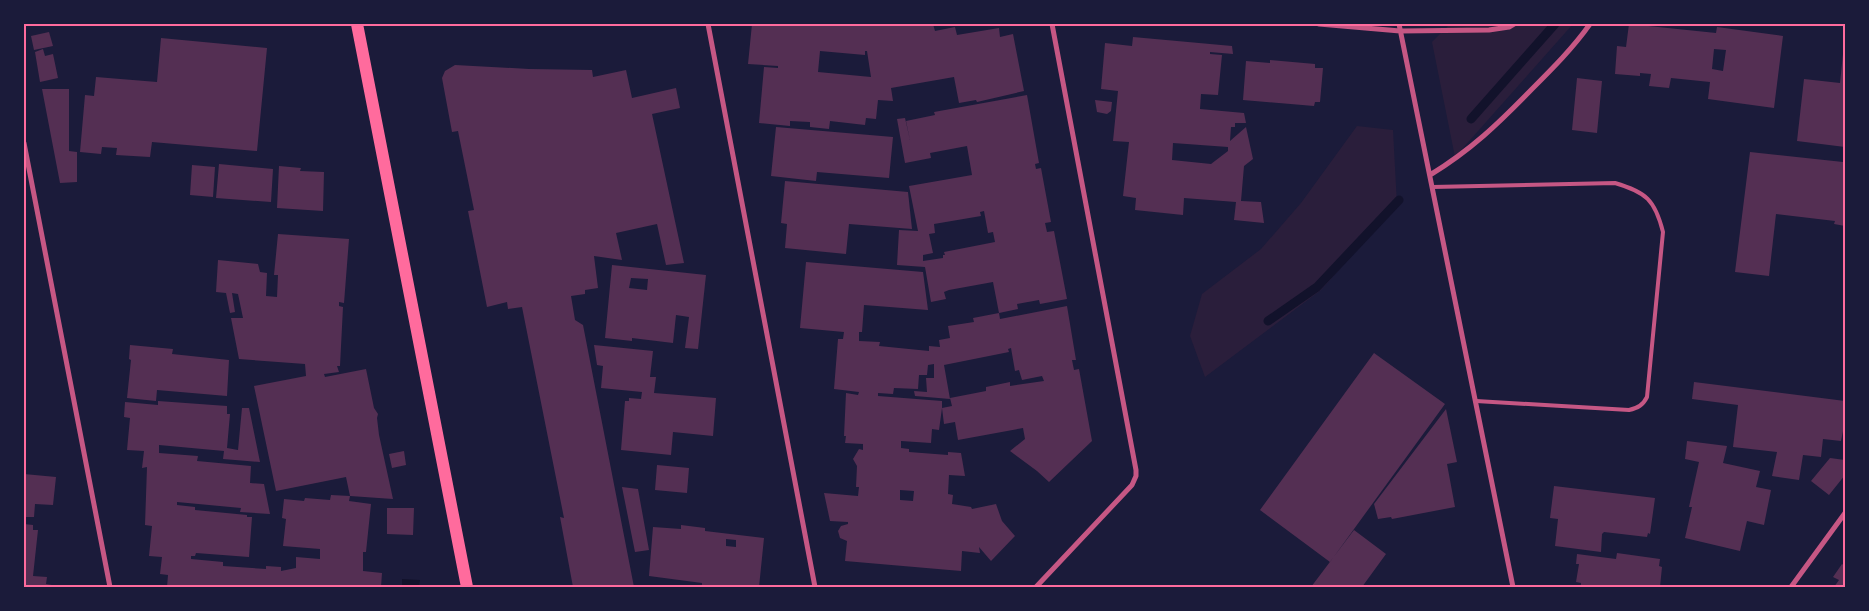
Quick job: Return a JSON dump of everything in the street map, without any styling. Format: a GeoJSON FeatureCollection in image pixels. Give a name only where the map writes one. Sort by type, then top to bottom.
{"type":"FeatureCollection","features":[{"type":"Feature","properties":{"kind":"main road"},"geometry":{"type":"LineString","coordinates":[[357,24],[467,587]]}},
{"type":"Feature","properties":{"kind":"street"},"geometry":{"type":"LineString","coordinates":[[708,24],[815,587]]}},
{"type":"Feature","properties":{"kind":"street"},"geometry":{"type":"LineString","coordinates":[[1036,587],[1134,481],[1136,470],[1052,24]]}},
{"type":"Feature","properties":{"kind":"street"},"geometry":{"type":"LineString","coordinates":[[1318,24],[1400,31],[1489,30],[1509,27],[1514,24]]}},
{"type":"Feature","properties":{"kind":"street"},"geometry":{"type":"LineString","coordinates":[[1398,24],[1513,587]]}},
{"type":"Feature","properties":{"kind":"street"},"geometry":{"type":"LineString","coordinates":[[1430,175],[1467,151],[1489,132],[1554,67],[1590,24]]}},
{"type":"Feature","properties":{"kind":"street"},"geometry":{"type":"LineString","coordinates":[[24,143],[110,587]]}},
{"type":"Feature","properties":{"kind":"street"},"geometry":{"type":"LineString","coordinates":[[1790,587],[1845,513]]}},
{"type":"Feature","properties":{"kind":"lane"},"geometry":{"type":"LineString","coordinates":[[1432,187],[1615,183],[1636,189],[1650,200],[1659,217],[1662,232],[1647,397],[1644,404],[1636,409],[1629,410],[1476,401]]}},
{"type":"Feature","properties":{"kind":"shaded area"},"geometry":{"type":"Polygon","coordinates":[[[1450,24],[1573,24],[1455,157],[1432,42],[1450,24]]]}},
{"type":"Feature","properties":{"kind":"shaded area"},"geometry":{"type":"Polygon","coordinates":[[[1357,126],[1393,130],[1397,205],[1321,290],[1205,377],[1190,336],[1202,294],[1261,249],[1301,203],[1357,126]]]}},
{"type":"Feature","properties":{"kind":"shaded area"},"geometry":{"type":"Polygon","coordinates":[[[402,579],[420,580],[419,587],[402,587],[402,579]]]}},
{"type":"Feature","properties":{"kind":"building"},"geometry":{"type":"Polygon","coordinates":[[[752,24],[933,24],[935,31],[955,27],[957,35],[999,28],[1000,37],[1013,34],[1024,91],[977,102],[976,100],[959,103],[954,77],[891,88],[893,101],[878,100],[876,119],[866,118],[865,125],[830,121],[829,129],[810,127],[810,122],[790,121],[790,126],[759,123],[764,67],[778,68],[778,66],[748,64],[752,24]],[[820,51],[818,72],[871,77],[867,51],[865,51],[865,55],[820,51]]]}},
{"type":"Feature","properties":{"kind":"building"},"geometry":{"type":"Polygon","coordinates":[[[1629,24],[1716,33],[1717,27],[1783,36],[1774,108],[1708,99],[1710,82],[1671,78],[1669,88],[1649,86],[1651,74],[1640,73],[1640,76],[1615,74],[1617,46],[1626,47],[1629,24]],[[1714,49],[1712,69],[1723,71],[1726,50],[1714,49]]]}},
{"type":"Feature","properties":{"kind":"building"},"geometry":{"type":"Polygon","coordinates":[[[49,32],[53,46],[34,50],[31,36],[49,32]]]}},
{"type":"Feature","properties":{"kind":"building"},"geometry":{"type":"Polygon","coordinates":[[[1133,37],[1232,46],[1233,54],[1210,52],[1210,54],[1222,55],[1218,95],[1201,94],[1200,109],[1244,113],[1246,123],[1235,123],[1235,127],[1231,127],[1230,141],[1246,127],[1253,159],[1244,166],[1241,201],[1261,202],[1264,223],[1234,220],[1236,202],[1184,198],[1183,215],[1135,210],[1136,198],[1123,196],[1129,142],[1113,141],[1118,91],[1101,89],[1105,43],[1132,46],[1133,37]],[[1173,143],[1172,160],[1211,164],[1228,151],[1228,147],[1173,143]]]}},
{"type":"Feature","properties":{"kind":"building"},"geometry":{"type":"Polygon","coordinates":[[[161,38],[267,48],[257,151],[152,142],[150,157],[116,155],[117,148],[102,147],[101,154],[80,152],[85,95],[94,96],[96,77],[157,82],[161,38]]]}},
{"type":"Feature","properties":{"kind":"building"},"geometry":{"type":"Polygon","coordinates":[[[43,49],[45,56],[53,54],[58,78],[40,82],[35,52],[43,49]]]}},
{"type":"Feature","properties":{"kind":"building"},"geometry":{"type":"Polygon","coordinates":[[[1843,54],[1845,54],[1845,147],[1797,141],[1804,79],[1840,83],[1843,54]]]}},
{"type":"Feature","properties":{"kind":"building"},"geometry":{"type":"Polygon","coordinates":[[[1270,60],[1315,64],[1315,68],[1323,68],[1320,102],[1315,102],[1314,106],[1243,100],[1246,61],[1270,63],[1270,60]]]}},
{"type":"Feature","properties":{"kind":"building"},"geometry":{"type":"Polygon","coordinates":[[[455,65],[592,70],[593,77],[626,70],[632,98],[676,88],[680,108],[652,114],[684,263],[666,265],[657,224],[616,233],[622,260],[594,256],[598,288],[585,290],[585,294],[571,296],[575,320],[583,325],[634,587],[573,587],[560,517],[564,518],[522,307],[508,309],[507,302],[487,307],[468,211],[474,210],[458,131],[452,132],[442,78],[445,71],[455,65]]]}},
{"type":"Feature","properties":{"kind":"building"},"geometry":{"type":"Polygon","coordinates":[[[1577,78],[1602,81],[1597,133],[1572,130],[1577,78]]]}},
{"type":"Feature","properties":{"kind":"building"},"geometry":{"type":"Polygon","coordinates":[[[42,89],[69,89],[69,151],[77,152],[77,182],[60,183],[42,89]]]}},
{"type":"Feature","properties":{"kind":"building"},"geometry":{"type":"Polygon","coordinates":[[[1027,95],[1039,163],[1035,164],[1036,169],[1041,168],[1051,222],[1045,223],[1047,232],[1054,231],[1067,299],[1040,304],[1039,300],[1017,304],[1018,309],[999,313],[993,282],[949,290],[944,292],[946,299],[931,302],[925,267],[897,265],[899,230],[918,231],[909,186],[972,175],[967,146],[930,153],[931,158],[905,163],[897,119],[905,118],[910,140],[906,121],[935,115],[934,112],[1027,95]],[[984,211],[980,212],[981,216],[934,224],[935,233],[929,234],[933,253],[923,255],[923,261],[943,258],[944,252],[995,242],[993,232],[988,233],[984,211]]]}},
{"type":"Feature","properties":{"kind":"building"},"geometry":{"type":"Polygon","coordinates":[[[1095,100],[1112,102],[1111,111],[1107,114],[1097,112],[1095,100]]]}},
{"type":"Feature","properties":{"kind":"building"},"geometry":{"type":"Polygon","coordinates":[[[776,127],[893,137],[889,178],[817,172],[816,181],[771,176],[776,127]]]}},
{"type":"Feature","properties":{"kind":"building"},"geometry":{"type":"Polygon","coordinates":[[[1750,152],[1843,162],[1843,165],[1845,165],[1845,226],[1834,224],[1835,221],[1776,214],[1769,276],[1735,272],[1750,152]]]}},
{"type":"Feature","properties":{"kind":"building"},"geometry":{"type":"Polygon","coordinates":[[[219,164],[273,169],[271,202],[216,198],[219,164]]]}},
{"type":"Feature","properties":{"kind":"building"},"geometry":{"type":"Polygon","coordinates":[[[192,165],[215,167],[213,197],[190,195],[192,165]]]}},
{"type":"Feature","properties":{"kind":"building"},"geometry":{"type":"Polygon","coordinates":[[[279,166],[301,168],[300,171],[324,172],[323,211],[277,208],[279,166]]]}},
{"type":"Feature","properties":{"kind":"building"},"geometry":{"type":"Polygon","coordinates":[[[785,181],[908,192],[912,229],[849,224],[846,254],[785,248],[787,224],[781,223],[785,181]]]}},
{"type":"Feature","properties":{"kind":"building"},"geometry":{"type":"Polygon","coordinates":[[[278,234],[349,239],[344,303],[339,302],[339,306],[343,307],[340,366],[337,366],[339,372],[324,374],[325,377],[366,369],[374,408],[378,414],[379,435],[393,499],[350,496],[346,477],[276,491],[254,386],[306,376],[305,364],[239,359],[231,318],[243,318],[238,294],[232,293],[235,312],[230,313],[226,293],[216,292],[218,260],[258,264],[260,272],[267,273],[266,296],[277,297],[278,275],[274,275],[278,234]]]}},
{"type":"Feature","properties":{"kind":"building"},"geometry":{"type":"Polygon","coordinates":[[[806,262],[923,272],[928,310],[864,305],[862,332],[859,332],[859,341],[880,342],[879,346],[929,351],[929,346],[940,347],[939,340],[950,338],[948,326],[974,322],[973,318],[999,313],[1000,319],[1067,306],[1076,360],[1072,360],[1074,370],[1079,369],[1092,441],[1049,482],[1010,451],[1025,439],[1023,428],[958,440],[955,422],[944,424],[942,408],[939,430],[932,429],[931,443],[901,441],[901,448],[909,449],[909,452],[948,455],[948,452],[961,453],[965,476],[949,475],[948,494],[953,495],[952,504],[971,507],[972,509],[996,504],[1002,521],[1015,536],[991,561],[979,547],[980,553],[962,551],[961,571],[845,561],[847,541],[840,538],[838,531],[841,526],[848,524],[848,522],[830,521],[824,493],[858,496],[859,487],[856,487],[857,466],[853,459],[859,449],[863,450],[863,444],[845,443],[846,436],[844,436],[846,393],[858,395],[859,392],[834,389],[838,339],[843,339],[844,332],[800,328],[806,262]],[[1011,348],[1008,349],[1009,352],[944,365],[950,399],[915,396],[914,391],[927,392],[926,378],[934,378],[934,364],[928,365],[927,375],[919,375],[918,389],[894,388],[893,394],[878,393],[878,396],[942,401],[942,408],[952,406],[950,398],[986,391],[986,387],[1010,382],[1010,386],[1044,381],[1042,376],[1022,380],[1019,370],[1015,371],[1011,348]],[[900,490],[900,500],[913,501],[914,491],[900,490]]]}},
{"type":"Feature","properties":{"kind":"building"},"geometry":{"type":"Polygon","coordinates":[[[612,265],[706,275],[698,349],[685,348],[689,317],[676,315],[673,343],[632,338],[632,341],[605,338],[612,265]],[[631,278],[629,288],[647,290],[648,279],[631,278]]]}},
{"type":"Feature","properties":{"kind":"building"},"geometry":{"type":"Polygon","coordinates":[[[130,345],[173,349],[172,354],[229,360],[227,396],[157,390],[156,401],[127,398],[131,360],[129,359],[130,345]]]}},
{"type":"Feature","properties":{"kind":"building"},"geometry":{"type":"Polygon","coordinates":[[[594,345],[653,351],[650,377],[656,377],[654,393],[716,398],[713,436],[673,432],[671,455],[621,450],[625,401],[629,401],[629,398],[641,399],[642,392],[601,388],[603,366],[597,365],[594,345]]]}},
{"type":"Feature","properties":{"kind":"building"},"geometry":{"type":"Polygon","coordinates":[[[1374,353],[1445,404],[1330,562],[1260,510],[1374,353]]]}},
{"type":"Feature","properties":{"kind":"building"},"geometry":{"type":"Polygon","coordinates":[[[1694,382],[1845,401],[1845,421],[1841,441],[1823,439],[1821,457],[1803,455],[1799,480],[1772,476],[1777,452],[1733,447],[1738,405],[1692,399],[1694,382]]]}},
{"type":"Feature","properties":{"kind":"building"},"geometry":{"type":"Polygon","coordinates":[[[158,401],[227,406],[227,414],[230,414],[227,448],[238,450],[242,408],[249,408],[260,462],[223,459],[224,451],[159,445],[159,453],[198,456],[197,461],[251,466],[250,483],[264,484],[270,514],[240,512],[241,508],[177,502],[177,505],[195,507],[195,510],[252,517],[249,557],[196,553],[195,556],[191,556],[191,559],[223,562],[223,566],[266,569],[266,566],[281,567],[281,571],[296,568],[296,557],[320,559],[320,549],[283,546],[286,519],[282,518],[284,499],[304,501],[305,498],[330,500],[331,495],[350,496],[349,501],[371,504],[366,552],[363,552],[363,571],[382,573],[381,587],[167,587],[168,575],[160,574],[162,557],[149,556],[152,526],[145,525],[147,467],[142,468],[144,451],[127,450],[130,418],[124,417],[125,402],[158,405],[158,401]]]}},
{"type":"Feature","properties":{"kind":"building"},"geometry":{"type":"Polygon","coordinates":[[[1446,409],[1457,462],[1447,464],[1455,507],[1392,519],[1391,517],[1378,519],[1374,504],[1446,409]]]}},
{"type":"Feature","properties":{"kind":"building"},"geometry":{"type":"Polygon","coordinates":[[[1687,441],[1727,446],[1723,463],[1760,471],[1756,487],[1771,490],[1764,525],[1747,521],[1740,551],[1685,538],[1692,507],[1689,507],[1699,462],[1685,459],[1687,441]]]}},
{"type":"Feature","properties":{"kind":"building"},"geometry":{"type":"Polygon","coordinates":[[[404,451],[406,465],[392,468],[389,454],[404,451]]]}},
{"type":"Feature","properties":{"kind":"building"},"geometry":{"type":"Polygon","coordinates":[[[1830,458],[1845,460],[1845,475],[1829,495],[1811,481],[1830,458]]]}},
{"type":"Feature","properties":{"kind":"building"},"geometry":{"type":"Polygon","coordinates":[[[657,465],[689,468],[687,493],[655,490],[657,465]]]}},
{"type":"Feature","properties":{"kind":"building"},"geometry":{"type":"Polygon","coordinates":[[[24,474],[56,477],[53,505],[35,504],[34,517],[24,517],[24,474]]]}},
{"type":"Feature","properties":{"kind":"building"},"geometry":{"type":"Polygon","coordinates":[[[1554,486],[1655,498],[1650,534],[1648,533],[1647,537],[1604,532],[1602,534],[1601,552],[1555,546],[1558,519],[1550,518],[1554,486]]]}},
{"type":"Feature","properties":{"kind":"building"},"geometry":{"type":"Polygon","coordinates":[[[622,487],[638,489],[649,550],[635,552],[622,487]]]}},
{"type":"Feature","properties":{"kind":"building"},"geometry":{"type":"Polygon","coordinates":[[[387,508],[414,508],[413,535],[387,534],[387,508]]]}},
{"type":"Feature","properties":{"kind":"building"},"geometry":{"type":"Polygon","coordinates":[[[24,524],[33,525],[33,530],[38,530],[33,576],[47,577],[46,584],[52,585],[51,587],[24,587],[24,524]]]}},
{"type":"Feature","properties":{"kind":"building"},"geometry":{"type":"Polygon","coordinates":[[[681,525],[705,528],[705,531],[764,538],[759,587],[702,587],[702,583],[649,576],[653,527],[681,529],[681,525]],[[726,539],[726,546],[736,547],[736,540],[726,539]]]}},
{"type":"Feature","properties":{"kind":"building"},"geometry":{"type":"Polygon","coordinates":[[[1354,530],[1386,554],[1362,587],[1311,587],[1354,530]]]}},
{"type":"Feature","properties":{"kind":"building"},"geometry":{"type":"Polygon","coordinates":[[[1617,553],[1660,559],[1659,566],[1662,567],[1660,587],[1581,587],[1581,583],[1576,582],[1579,564],[1576,564],[1577,554],[1616,559],[1617,553]]]}},
{"type":"Feature","properties":{"kind":"building"},"geometry":{"type":"Polygon","coordinates":[[[1842,564],[1845,566],[1845,587],[1834,587],[1839,580],[1833,577],[1842,564]]]}},
{"type":"Feature","properties":{"kind":"waterway"},"geometry":{"type":"LineString","coordinates":[[1471,119],[1555,24]]}},
{"type":"Feature","properties":{"kind":"waterway"},"geometry":{"type":"LineString","coordinates":[[1268,321],[1317,287],[1399,200]]}}]}
